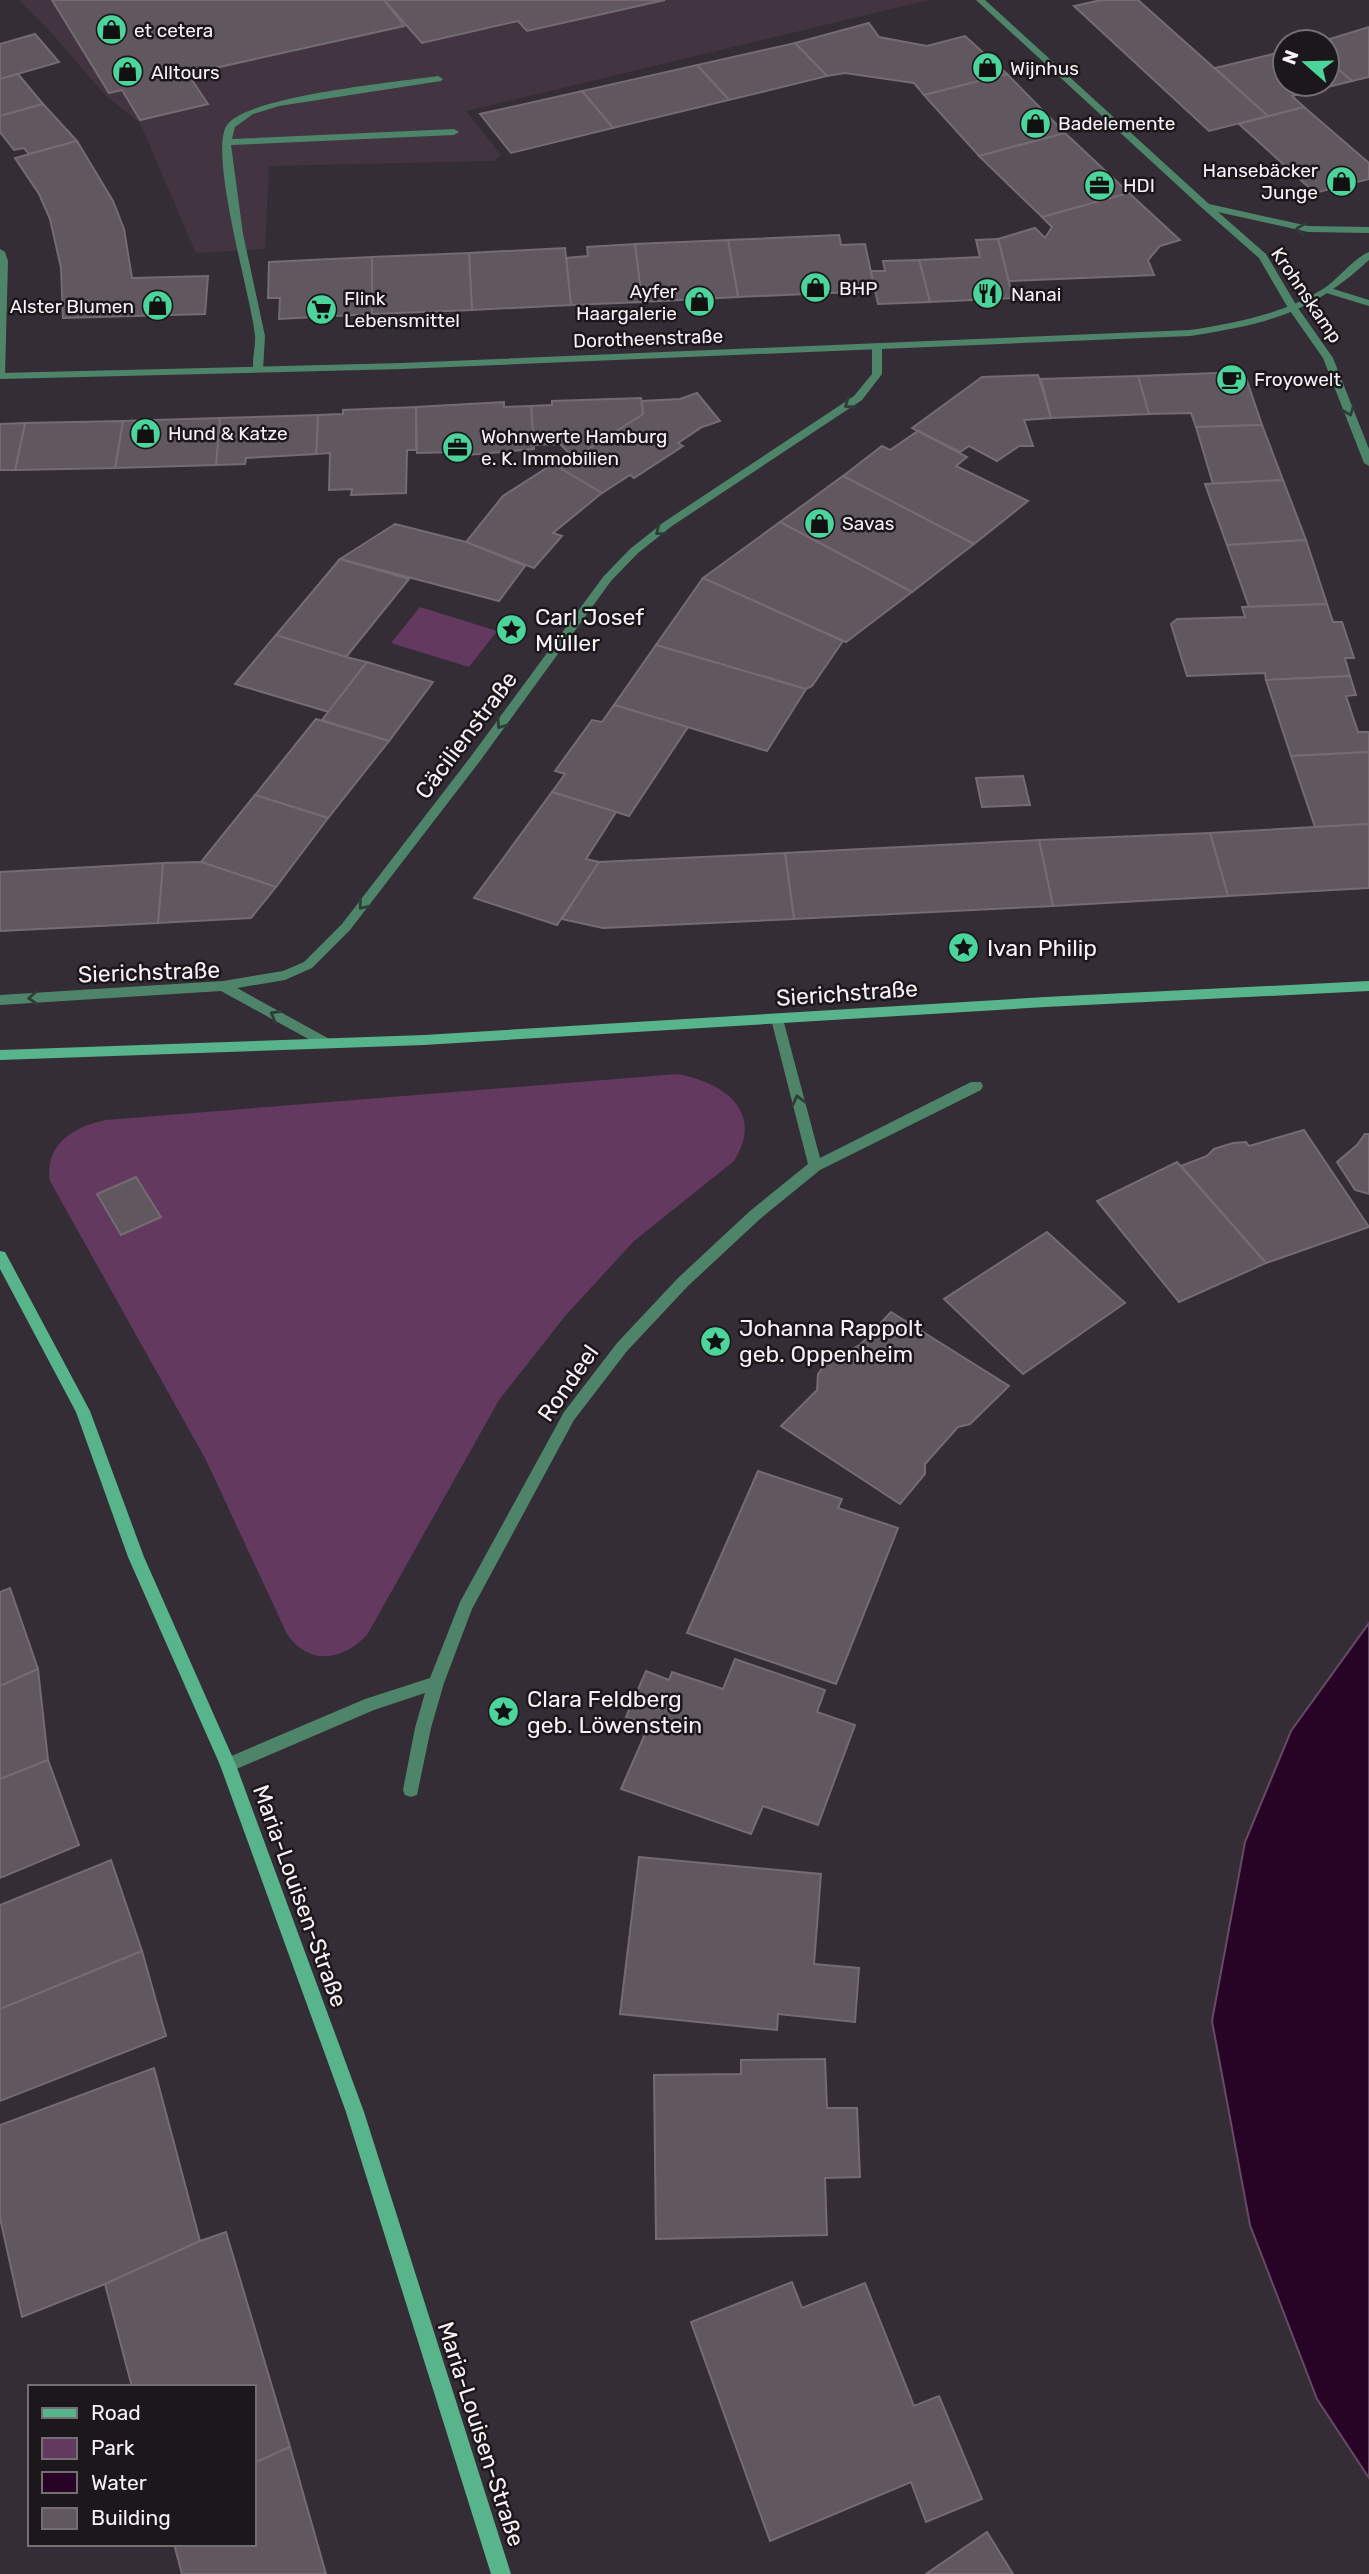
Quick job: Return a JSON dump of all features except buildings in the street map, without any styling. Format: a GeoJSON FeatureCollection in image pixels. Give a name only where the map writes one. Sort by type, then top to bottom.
{"type":"FeatureCollection","features":[{"type":"Feature","properties":{"kind":"main road","name":"Sierichstraße"},"geometry":{"type":"LineString","coordinates":[[0,1055],[328,1044],[1032,1002],[1369,986]]}},
{"type":"Feature","properties":{"kind":"main road","name":"Maria-Louisen-Straße"},"geometry":{"type":"LineString","coordinates":[[0,1256],[83,1411],[136,1557],[228,1765],[355,2112],[501,2574]]}},
{"type":"Feature","properties":{"kind":"street","name":"Krohnskamp"},"geometry":{"type":"LineString","coordinates":[[980,0],[1263,256],[1293,308],[1328,358],[1369,463]]}},
{"type":"Feature","properties":{"kind":"street"},"geometry":{"type":"LineString","coordinates":[[258,370],[260,336],[238,234],[226,142],[231,127],[250,112],[278,103],[438,79]]}},
{"type":"Feature","properties":{"kind":"street"},"geometry":{"type":"LineString","coordinates":[[226,142],[454,132]]}},
{"type":"Feature","properties":{"kind":"street","name":"Krohnskamp"},"geometry":{"type":"LineString","coordinates":[[1204,205],[1300,230],[1340,233],[1369,230]]}},
{"type":"Feature","properties":{"kind":"street"},"geometry":{"type":"LineString","coordinates":[[0,252],[3,261],[0,376]]}},
{"type":"Feature","properties":{"kind":"street","name":"Dorotheenstraße"},"geometry":{"type":"LineString","coordinates":[[0,376],[258,370],[877,347],[1189,332],[1234,326],[1293,308],[1328,290],[1369,255]]}},
{"type":"Feature","properties":{"kind":"street"},"geometry":{"type":"LineString","coordinates":[[1328,290],[1369,303]]}},
{"type":"Feature","properties":{"kind":"street","name":"Cäcilienstraße"},"geometry":{"type":"LineString","coordinates":[[223,986],[285,975],[308,965],[327,948],[476,758],[607,579],[668,524],[858,398],[877,374],[877,347]]}},
{"type":"Feature","properties":{"kind":"street","name":"Sierichstraße"},"geometry":{"type":"LineString","coordinates":[[0,1000],[223,986],[328,1044]]}},
{"type":"Feature","properties":{"kind":"street"},"geometry":{"type":"LineString","coordinates":[[776,1018],[814,1166]]}},
{"type":"Feature","properties":{"kind":"street","name":"Rondeel"},"geometry":{"type":"LineString","coordinates":[[411,1790],[423,1728],[436,1683],[466,1607],[569,1416],[622,1347],[683,1282],[814,1166],[976,1086]]}},
{"type":"Feature","properties":{"kind":"street"},"geometry":{"type":"LineString","coordinates":[[228,1765],[371,1704],[436,1683]]}},
{"type":"Feature","properties":{"kind":"shaded area"},"geometry":{"type":"Polygon","coordinates":[[[19,0],[929,0],[466,111],[501,155],[494,161],[269,166],[265,249],[196,253],[140,123],[105,95],[50,31],[19,0]]]}},
{"type":"Feature","properties":{"kind":"green space"},"geometry":{"type":"Polygon","coordinates":[[[420,607],[497,631],[469,667],[391,643],[420,607]]]}},
{"type":"Feature","properties":{"kind":"green space"},"geometry":{"type":"Polygon","coordinates":[[[678,1074],[711,1084],[735,1102],[742,1114],[745,1128],[734,1161],[634,1241],[566,1315],[499,1400],[367,1635],[337,1655],[315,1655],[305,1651],[287,1634],[206,1460],[50,1181],[49,1168],[57,1147],[73,1132],[106,1120],[678,1074]]]}},
{"type":"Feature","properties":{"kind":"water"},"geometry":{"type":"Polygon","coordinates":[[[1369,1623],[1369,2478],[1317,2399],[1250,2225],[1212,2021],[1245,1842],[1291,1731],[1369,1623]]]}},
{"type":"Feature","properties":{"kind":"place","name":"et cetera"},"geometry":{"type":"Point","coordinates":[111,30]}},
{"type":"Feature","properties":{"kind":"place","name":"Wijnhus"},"geometry":{"type":"Point","coordinates":[987,68]}},
{"type":"Feature","properties":{"kind":"place","name":"Alltours"},"geometry":{"type":"Point","coordinates":[128,72]}},
{"type":"Feature","properties":{"kind":"place","name":"Badelemente"},"geometry":{"type":"Point","coordinates":[1035,123]}},
{"type":"Feature","properties":{"kind":"place","name":"Hansebäcker Junge"},"geometry":{"type":"Point","coordinates":[1341,181]}},
{"type":"Feature","properties":{"kind":"place","name":"HDI"},"geometry":{"type":"Point","coordinates":[1100,185]}},
{"type":"Feature","properties":{"kind":"place","name":"BHP"},"geometry":{"type":"Point","coordinates":[816,288]}},
{"type":"Feature","properties":{"kind":"place","name":"Nanai"},"geometry":{"type":"Point","coordinates":[988,294]}},
{"type":"Feature","properties":{"kind":"place","name":"Ayfer Haargalerie"},"geometry":{"type":"Point","coordinates":[700,302]}},
{"type":"Feature","properties":{"kind":"place","name":"Alster Blumen"},"geometry":{"type":"Point","coordinates":[157,306]}},
{"type":"Feature","properties":{"kind":"place","name":"Flink Lebensmittel"},"geometry":{"type":"Point","coordinates":[321,309]}},
{"type":"Feature","properties":{"kind":"place","name":"Froyowelt"},"geometry":{"type":"Point","coordinates":[1231,379]}},
{"type":"Feature","properties":{"kind":"place","name":"Hund & Katze"},"geometry":{"type":"Point","coordinates":[145,433]}},
{"type":"Feature","properties":{"kind":"place","name":"Wohnwerte Hamburg e. K. Immobilien"},"geometry":{"type":"Point","coordinates":[458,447]}},
{"type":"Feature","properties":{"kind":"place","name":"Savas"},"geometry":{"type":"Point","coordinates":[819,523]}},
{"type":"Feature","properties":{"kind":"place","name":"Carl Josef Müller"},"geometry":{"type":"Point","coordinates":[512,630]}},
{"type":"Feature","properties":{"kind":"place","name":"Ivan Philip"},"geometry":{"type":"Point","coordinates":[964,948]}},
{"type":"Feature","properties":{"kind":"place","name":"Johanna Rappolt geb. Oppenheim"},"geometry":{"type":"Point","coordinates":[716,1341]}},
{"type":"Feature","properties":{"kind":"place","name":"Clara Feldberg geb. Löwenstein"},"geometry":{"type":"Point","coordinates":[504,1712]}}]}
